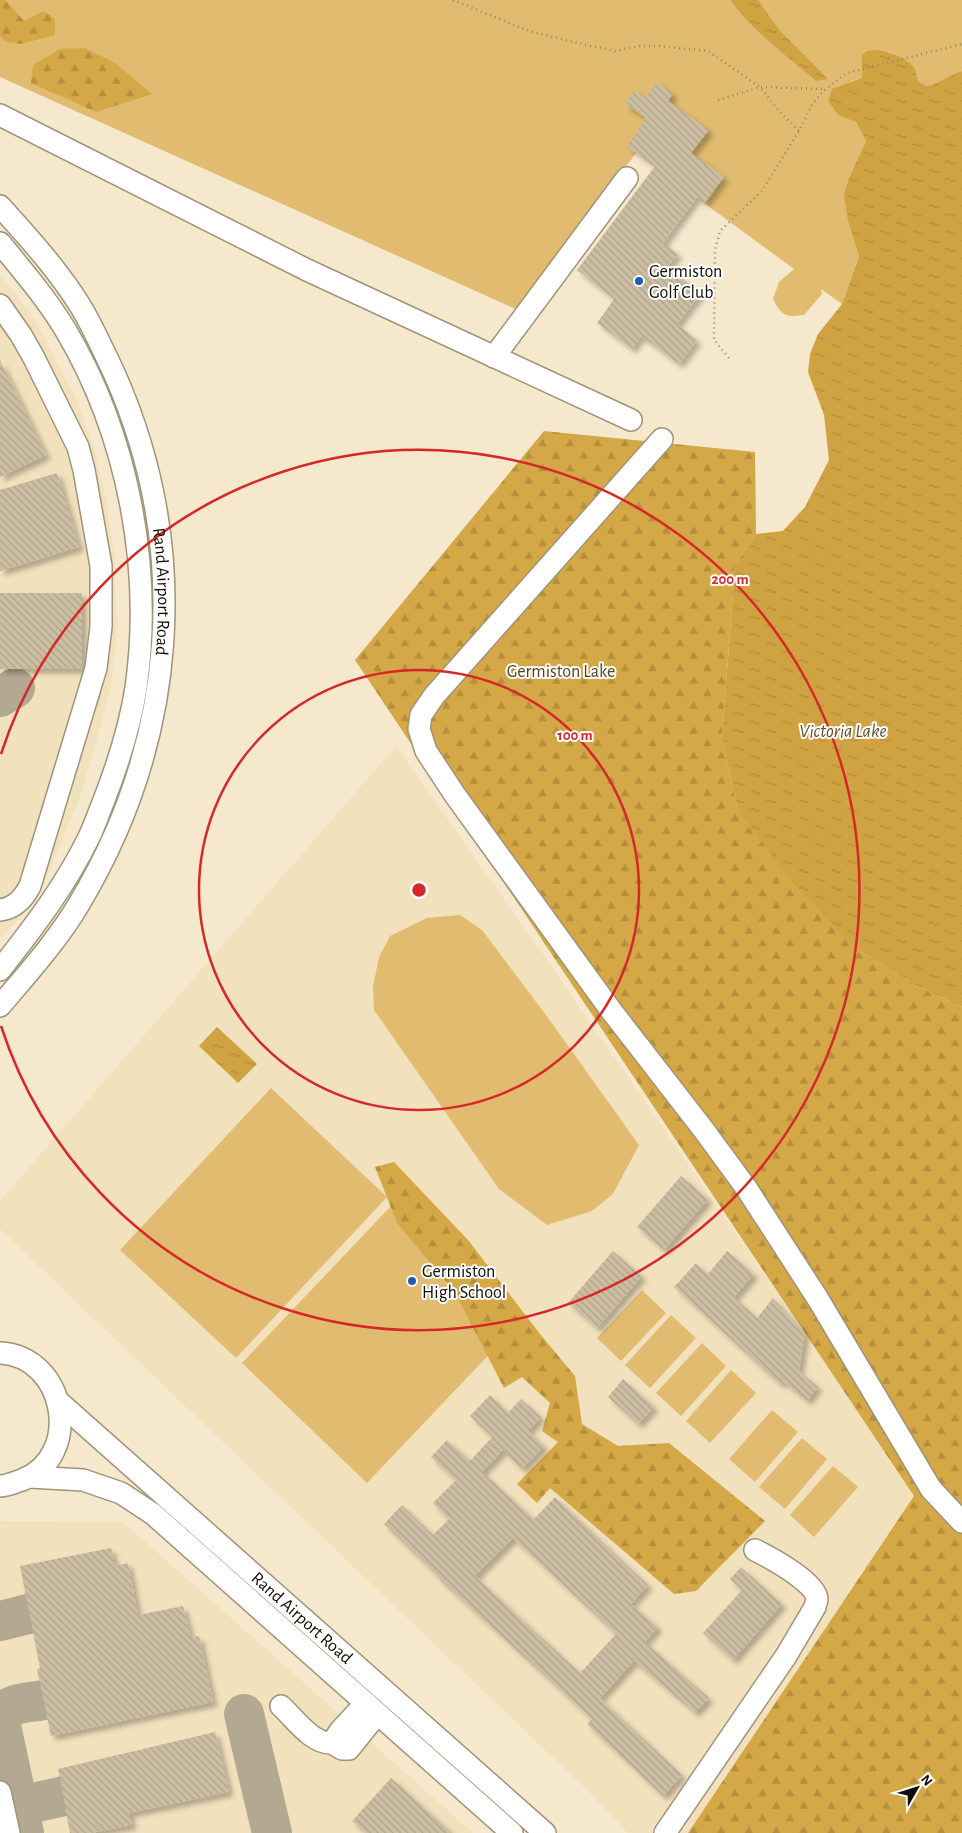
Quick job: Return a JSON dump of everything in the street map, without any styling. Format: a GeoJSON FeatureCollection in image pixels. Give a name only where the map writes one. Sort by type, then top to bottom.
{"type":"FeatureCollection","features":[{"type":"Feature","properties":{"kind":"street"},"geometry":{"type":"LineString","coordinates":[[0,115],[307,270],[631,420]]}},
{"type":"Feature","properties":{"kind":"street"},"geometry":{"type":"LineString","coordinates":[[494,357],[627,178]]}},
{"type":"Feature","properties":{"kind":"street","name":"Rand Airport Road"},"geometry":{"type":"LineString","coordinates":[[0,206],[44,256],[81,307],[102,346],[130,408],[153,490],[165,589],[163,645],[153,720],[134,787],[112,841],[80,903],[62,931],[0,1006]]}},
{"type":"Feature","properties":{"kind":"street","name":"Rand Airport Road"},"geometry":{"type":"LineString","coordinates":[[0,243],[40,293],[65,329],[107,416],[120,457],[140,567],[140,642],[135,689],[126,730],[113,776],[90,837],[57,894],[0,969]]}},
{"type":"Feature","properties":{"kind":"street"},"geometry":{"type":"LineString","coordinates":[[0,306],[21,335],[34,358],[78,446],[101,566],[102,596],[100,644],[96,668],[32,881],[25,896],[20,901],[12,907],[0,910]]}},
{"type":"Feature","properties":{"kind":"street"},"geometry":{"type":"LineString","coordinates":[[662,439],[434,696],[421,715],[419,729],[421,740],[455,796],[610,1009],[747,1189],[818,1299],[931,1489],[962,1522]]}},
{"type":"Feature","properties":{"kind":"street","name":"Rand Airport Road"},"geometry":{"type":"LineString","coordinates":[[1,1352],[22,1359],[38,1369],[51,1384],[59,1402],[61,1423],[57,1444],[46,1463],[30,1477]]}},
{"type":"Feature","properties":{"kind":"street","name":"Rand Airport Road"},"geometry":{"type":"LineString","coordinates":[[59,1402],[545,1833]]}},
{"type":"Feature","properties":{"kind":"street","name":"Rand Airport Road"},"geometry":{"type":"LineString","coordinates":[[2,1486],[30,1477],[83,1480],[121,1493],[153,1514],[512,1833]]}},
{"type":"Feature","properties":{"kind":"street"},"geometry":{"type":"LineString","coordinates":[[665,1833],[786,1656],[815,1607],[817,1599],[815,1592],[807,1584],[786,1567],[755,1550]]}},
{"type":"Feature","properties":{"kind":"street"},"geometry":{"type":"LineString","coordinates":[[281,1706],[315,1738],[324,1742],[332,1742],[342,1749],[348,1749],[376,1712],[376,1683]]}},
{"type":"Feature","properties":{"kind":"street"},"geometry":{"type":"LineString","coordinates":[[0,1792],[9,1833]]}},
{"type":"Feature","properties":{"kind":"path"},"geometry":{"type":"LineString","coordinates":[[453,0],[529,31],[615,51],[640,46],[708,50],[760,87],[779,111],[799,131]]}},
{"type":"Feature","properties":{"kind":"path"},"geometry":{"type":"LineString","coordinates":[[729,358],[714,340],[715,250],[720,231],[762,191],[799,131],[812,105],[825,89],[847,73],[962,44]]}},
{"type":"Feature","properties":{"kind":"path"},"geometry":{"type":"LineString","coordinates":[[718,100],[760,87],[825,89]]}},
{"type":"Feature","properties":{"kind":"shaded area"},"geometry":{"type":"Polygon","coordinates":[[[0,0],[962,0],[962,71],[927,86],[918,81],[915,69],[908,61],[892,53],[879,50],[862,55],[861,78],[851,81],[839,116],[856,122],[866,141],[851,173],[848,221],[859,255],[842,304],[821,289],[822,294],[804,315],[789,316],[782,312],[773,299],[779,282],[794,269],[636,153],[518,310],[0,77],[0,0]]]}},
{"type":"Feature","properties":{"kind":"shaded area"},"geometry":{"type":"Polygon","coordinates":[[[0,275],[31,314],[40,329],[76,399],[94,447],[107,503],[114,551],[117,626],[112,681],[79,799],[40,893],[31,906],[0,938],[0,275]]]}},
{"type":"Feature","properties":{"kind":"shaded area","name":"Germiston High School"},"geometry":{"type":"Polygon","coordinates":[[[396,746],[545,957],[805,1333],[914,1496],[688,1833],[628,1833],[587,1790],[0,1229],[0,1201],[396,746]]]}},
{"type":"Feature","properties":{"kind":"shaded area"},"geometry":{"type":"Polygon","coordinates":[[[460,915],[482,930],[546,1015],[639,1145],[613,1194],[592,1211],[547,1225],[499,1189],[374,1010],[373,987],[379,957],[390,936],[427,918],[460,915]]]}},
{"type":"Feature","properties":{"kind":"shaded area"},"geometry":{"type":"Polygon","coordinates":[[[271,1088],[387,1197],[236,1358],[120,1250],[271,1088]]]}},
{"type":"Feature","properties":{"kind":"shaded area"},"geometry":{"type":"Polygon","coordinates":[[[393,1204],[518,1324],[367,1483],[242,1363],[393,1204]]]}},
{"type":"Feature","properties":{"kind":"shaded area"},"geometry":{"type":"Polygon","coordinates":[[[642,1290],[666,1313],[621,1361],[597,1338],[642,1290]]]}},
{"type":"Feature","properties":{"kind":"shaded area"},"geometry":{"type":"Polygon","coordinates":[[[671,1315],[696,1338],[650,1388],[625,1365],[671,1315]]]}},
{"type":"Feature","properties":{"kind":"shaded area"},"geometry":{"type":"Polygon","coordinates":[[[702,1343],[726,1366],[681,1416],[656,1393],[702,1343]]]}},
{"type":"Feature","properties":{"kind":"shaded area"},"geometry":{"type":"Polygon","coordinates":[[[731,1370],[756,1393],[710,1443],[686,1421],[731,1370]]]}},
{"type":"Feature","properties":{"kind":"shaded area"},"geometry":{"type":"Polygon","coordinates":[[[772,1410],[798,1432],[755,1482],[729,1459],[772,1410]]]}},
{"type":"Feature","properties":{"kind":"shaded area"},"geometry":{"type":"Polygon","coordinates":[[[802,1438],[827,1459],[785,1509],[759,1487],[802,1438]]]}},
{"type":"Feature","properties":{"kind":"shaded area"},"geometry":{"type":"Polygon","coordinates":[[[833,1466],[858,1487],[814,1537],[790,1515],[833,1466]]]}},
{"type":"Feature","properties":{"kind":"shaded area"},"geometry":{"type":"Polygon","coordinates":[[[0,1521],[123,1522],[473,1833],[0,1833],[0,1521]]]}},
{"type":"Feature","properties":{"kind":"green space"},"geometry":{"type":"Polygon","coordinates":[[[0,0],[5,0],[24,21],[44,11],[55,19],[55,35],[21,44],[6,42],[0,36],[0,0]]]}},
{"type":"Feature","properties":{"kind":"green space"},"geometry":{"type":"Polygon","coordinates":[[[85,48],[115,63],[152,94],[96,112],[31,83],[33,65],[60,49],[85,48]]]}},
{"type":"Feature","properties":{"kind":"green space","name":"Germiston Lake"},"geometry":{"type":"Polygon","coordinates":[[[544,431],[755,452],[756,534],[735,564],[722,739],[737,807],[855,948],[917,986],[962,1007],[962,1833],[688,1833],[914,1496],[355,660],[544,431]]]}},
{"type":"Feature","properties":{"kind":"green space"},"geometry":{"type":"Polygon","coordinates":[[[394,1162],[468,1240],[540,1334],[575,1376],[582,1424],[618,1446],[669,1443],[765,1521],[696,1591],[674,1594],[550,1488],[537,1503],[517,1484],[558,1442],[542,1431],[550,1403],[522,1377],[504,1388],[454,1291],[397,1223],[375,1167],[394,1162]]]}},
{"type":"Feature","properties":{"kind":"water"},"geometry":{"type":"Polygon","coordinates":[[[730,0],[758,0],[780,31],[828,79],[816,81],[760,33],[730,0]]]}},
{"type":"Feature","properties":{"kind":"water","name":"Victoria Lake"},"geometry":{"type":"Polygon","coordinates":[[[879,50],[908,61],[915,69],[918,81],[927,86],[962,71],[962,1007],[917,986],[855,948],[786,875],[737,807],[722,739],[735,564],[756,534],[783,531],[805,507],[829,460],[824,415],[808,372],[810,354],[818,334],[842,304],[859,256],[848,221],[844,194],[851,173],[866,141],[856,122],[839,116],[828,101],[832,89],[861,78],[862,55],[867,51],[879,50]]]}},
{"type":"Feature","properties":{"kind":"water"},"geometry":{"type":"Polygon","coordinates":[[[217,1027],[257,1064],[238,1083],[199,1046],[217,1027]]]}},
{"type":"Feature","properties":{"kind":"building","name":"Germiston Golf Club"},"geometry":{"type":"Polygon","coordinates":[[[657,82],[673,94],[668,101],[709,130],[691,153],[724,177],[705,203],[697,197],[663,243],[678,254],[667,267],[701,293],[677,324],[697,340],[679,364],[641,336],[632,349],[597,323],[614,299],[577,270],[655,166],[627,147],[646,118],[625,104],[634,91],[645,98],[657,82]]]}},
{"type":"Feature","properties":{"kind":"building"},"geometry":{"type":"Polygon","coordinates":[[[0,360],[46,455],[0,477],[0,360]]]}},
{"type":"Feature","properties":{"kind":"building"},"geometry":{"type":"Polygon","coordinates":[[[57,473],[79,547],[0,571],[0,490],[57,473]]]}},
{"type":"Feature","properties":{"kind":"building"},"geometry":{"type":"Polygon","coordinates":[[[0,593],[82,593],[82,669],[0,669],[0,593]]]}},
{"type":"Feature","properties":{"kind":"building"},"geometry":{"type":"Polygon","coordinates":[[[681,1176],[708,1199],[664,1250],[637,1227],[681,1176]]]}},
{"type":"Feature","properties":{"kind":"building"},"geometry":{"type":"Polygon","coordinates":[[[613,1251],[642,1276],[597,1328],[568,1303],[613,1251]]]}},
{"type":"Feature","properties":{"kind":"building"},"geometry":{"type":"Polygon","coordinates":[[[727,1251],[754,1274],[734,1297],[757,1318],[773,1298],[805,1333],[799,1371],[818,1387],[807,1401],[783,1381],[780,1384],[674,1287],[696,1263],[708,1274],[727,1251]]]}},
{"type":"Feature","properties":{"kind":"building"},"geometry":{"type":"Polygon","coordinates":[[[623,1379],[654,1407],[638,1424],[608,1397],[623,1379]]]}},
{"type":"Feature","properties":{"kind":"building"},"geometry":{"type":"Polygon","coordinates":[[[490,1395],[508,1413],[521,1399],[541,1417],[528,1431],[544,1446],[522,1469],[503,1450],[482,1472],[534,1519],[555,1497],[648,1585],[631,1604],[658,1627],[645,1642],[709,1698],[695,1713],[634,1661],[600,1698],[682,1775],[663,1796],[587,1724],[592,1719],[439,1579],[384,1524],[402,1505],[433,1535],[449,1519],[433,1503],[456,1480],[431,1457],[447,1440],[470,1461],[492,1437],[470,1416],[490,1395]],[[513,1538],[475,1576],[580,1673],[616,1634],[513,1538]]]}},
{"type":"Feature","properties":{"kind":"building"},"geometry":{"type":"Polygon","coordinates":[[[111,1548],[115,1566],[128,1563],[138,1615],[183,1606],[191,1638],[199,1636],[213,1702],[51,1736],[37,1669],[40,1668],[20,1566],[111,1548]]]}},
{"type":"Feature","properties":{"kind":"building"},"geometry":{"type":"Polygon","coordinates":[[[741,1567],[782,1604],[733,1660],[703,1633],[742,1590],[730,1579],[741,1567]]]}},
{"type":"Feature","properties":{"kind":"building"},"geometry":{"type":"Polygon","coordinates":[[[215,1732],[229,1792],[129,1813],[132,1825],[91,1833],[70,1833],[58,1769],[215,1732]]]}},
{"type":"Feature","properties":{"kind":"building"},"geometry":{"type":"Polygon","coordinates":[[[391,1778],[452,1833],[366,1833],[352,1821],[391,1778]]]}},
{"type":"Feature","properties":{"kind":"taxiway"},"geometry":{"type":"LineString","coordinates":[[0,697],[15,688]]}},
{"type":"Feature","properties":{"kind":"taxiway"},"geometry":{"type":"LineString","coordinates":[[0,1621],[28,1614]]}},
{"type":"Feature","properties":{"kind":"taxiway"},"geometry":{"type":"LineString","coordinates":[[0,1722],[2,1715],[10,1707],[44,1700]]}},
{"type":"Feature","properties":{"kind":"taxiway"},"geometry":{"type":"LineString","coordinates":[[244,1714],[272,1833]]}},
{"type":"Feature","properties":{"kind":"taxiway"},"geometry":{"type":"LineString","coordinates":[[0,1721],[24,1833]]}},
{"type":"Feature","properties":{"kind":"taxiway"},"geometry":{"type":"LineString","coordinates":[[20,1815],[24,1805],[64,1796]]}},
{"type":"Feature","properties":{"kind":"place","name":"Germiston Golf Club"},"geometry":{"type":"Point","coordinates":[639,281]}},
{"type":"Feature","properties":{"kind":"place","name":"Germiston High School"},"geometry":{"type":"Point","coordinates":[412,1281]}}]}
